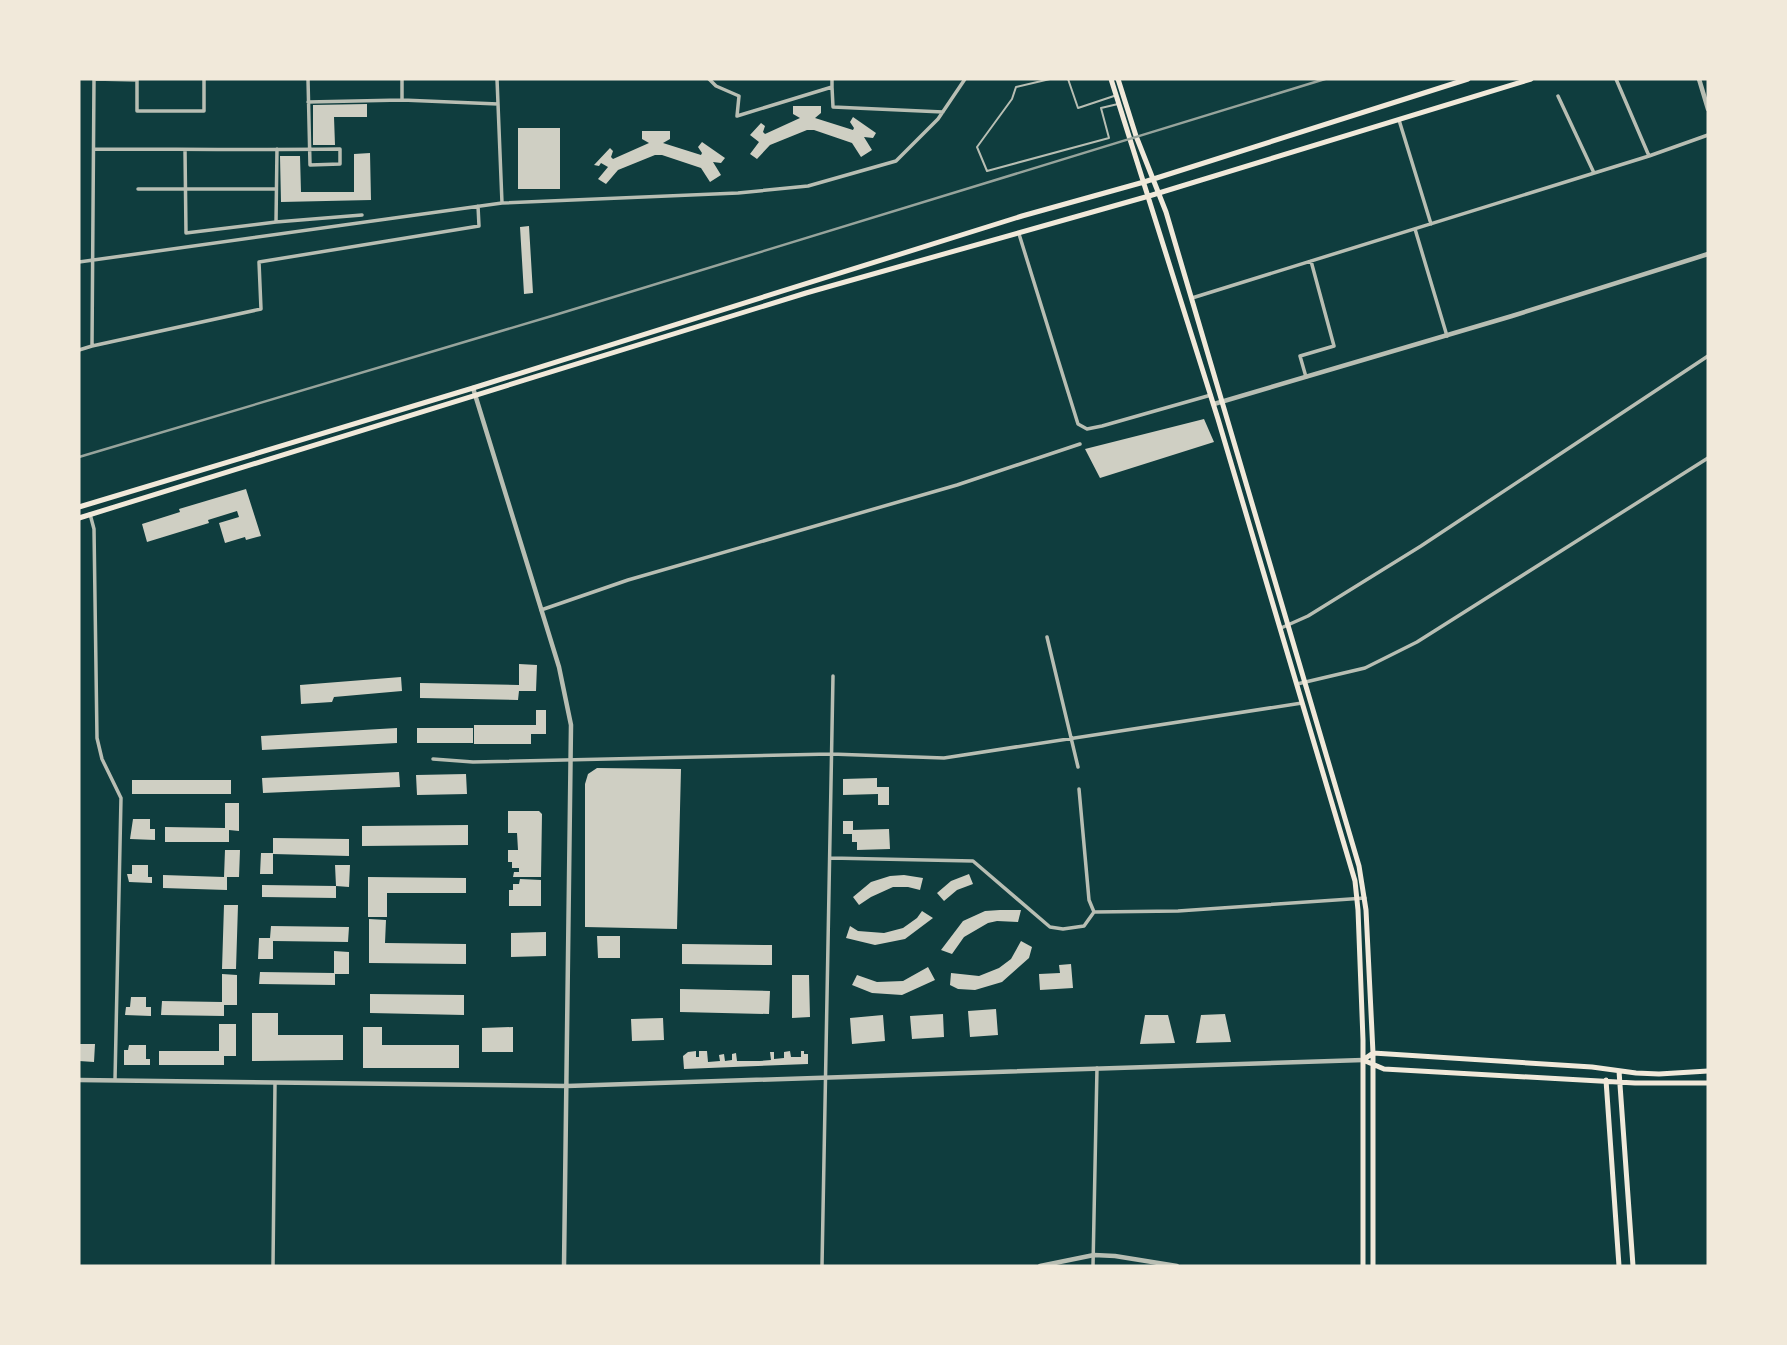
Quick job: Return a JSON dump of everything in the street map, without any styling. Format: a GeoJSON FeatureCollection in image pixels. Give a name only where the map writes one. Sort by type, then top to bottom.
{"type":"FeatureCollection","features":[{"type":"Feature","properties":{"kind":"main road"},"geometry":{"type":"LineString","coordinates":[[1111,79],[1213,404],[1352,868],[1357,898],[1363,1060],[1363,1266]]}},
{"type":"Feature","properties":{"kind":"main road"},"geometry":{"type":"LineString","coordinates":[[1118,79],[1152,180],[1166,212],[1352,837],[1365,898],[1373,1053],[1373,1266]]}},
{"type":"Feature","properties":{"kind":"main road"},"geometry":{"type":"LineString","coordinates":[[79,507],[472,388],[1022,216],[1144,183],[1468,79]]}},
{"type":"Feature","properties":{"kind":"main road"},"geometry":{"type":"LineString","coordinates":[[79,518],[806,293],[1149,196],[1531,79]]}},
{"type":"Feature","properties":{"kind":"main road"},"geometry":{"type":"LineString","coordinates":[[1363,1060],[1373,1053],[1619,1072],[1659,1074],[1708,1071]]}},
{"type":"Feature","properties":{"kind":"main road"},"geometry":{"type":"LineString","coordinates":[[1363,1060],[1384,1069],[1619,1082],[1708,1083]]}},
{"type":"Feature","properties":{"kind":"main road"},"geometry":{"type":"LineString","coordinates":[[1605,1070],[1619,1266]]}},
{"type":"Feature","properties":{"kind":"main road"},"geometry":{"type":"LineString","coordinates":[[1619,1072],[1633,1266]]}},
{"type":"Feature","properties":{"kind":"street"},"geometry":{"type":"LineString","coordinates":[[92,346],[94,79],[137,79],[137,111],[204,111],[204,79]]}},
{"type":"Feature","properties":{"kind":"street"},"geometry":{"type":"LineString","coordinates":[[94,149],[310,149],[340,149],[340,164],[310,165],[310,149],[308,102],[308,79]]}},
{"type":"Feature","properties":{"kind":"street"},"geometry":{"type":"LineString","coordinates":[[402,79],[402,100]]}},
{"type":"Feature","properties":{"kind":"street"},"geometry":{"type":"LineString","coordinates":[[497,79],[502,203]]}},
{"type":"Feature","properties":{"kind":"street"},"geometry":{"type":"LineString","coordinates":[[709,79],[716,86],[739,96],[737,116],[832,87]]}},
{"type":"Feature","properties":{"kind":"street"},"geometry":{"type":"LineString","coordinates":[[832,79],[833,107],[943,113]]}},
{"type":"Feature","properties":{"kind":"street"},"geometry":{"type":"LineString","coordinates":[[79,262],[502,203],[738,193],[808,186],[896,161],[943,113],[965,79]]}},
{"type":"Feature","properties":{"kind":"street"},"geometry":{"type":"LineString","coordinates":[[1616,79],[1649,156]]}},
{"type":"Feature","properties":{"kind":"street"},"geometry":{"type":"LineString","coordinates":[[1699,79],[1708,108]]}},
{"type":"Feature","properties":{"kind":"street"},"geometry":{"type":"LineString","coordinates":[[1558,96],[1594,173]]}},
{"type":"Feature","properties":{"kind":"street"},"geometry":{"type":"LineString","coordinates":[[308,102],[402,100],[498,104]]}},
{"type":"Feature","properties":{"kind":"street"},"geometry":{"type":"LineString","coordinates":[[1399,120],[1431,224]]}},
{"type":"Feature","properties":{"kind":"street"},"geometry":{"type":"LineString","coordinates":[[1192,298],[1649,156],[1708,135]]}},
{"type":"Feature","properties":{"kind":"street"},"geometry":{"type":"LineString","coordinates":[[185,149],[186,233],[362,215]]}},
{"type":"Feature","properties":{"kind":"street"},"geometry":{"type":"LineString","coordinates":[[276,222],[277,149]]}},
{"type":"Feature","properties":{"kind":"street"},"geometry":{"type":"LineString","coordinates":[[138,189],[276,188]]}},
{"type":"Feature","properties":{"kind":"street"},"geometry":{"type":"LineString","coordinates":[[79,350],[261,309],[259,262],[480,226],[478,206]]}},
{"type":"Feature","properties":{"kind":"street"},"geometry":{"type":"LineString","coordinates":[[1415,229],[1447,336]]}},
{"type":"Feature","properties":{"kind":"street"},"geometry":{"type":"LineString","coordinates":[[1018,232],[1078,424],[1087,429],[1102,426],[1210,395]]}},
{"type":"Feature","properties":{"kind":"street"},"geometry":{"type":"LineString","coordinates":[[1213,404],[1447,336],[1708,254]]}},
{"type":"Feature","properties":{"kind":"street"},"geometry":{"type":"LineString","coordinates":[[1306,377],[1300,356],[1334,346],[1311,261]]}},
{"type":"Feature","properties":{"kind":"street"},"geometry":{"type":"LineString","coordinates":[[1281,628],[1308,616],[1421,546],[1708,356]]}},
{"type":"Feature","properties":{"kind":"street"},"geometry":{"type":"LineString","coordinates":[[472,388],[569,707],[564,1266]]}},
{"type":"Feature","properties":{"kind":"street"},"geometry":{"type":"LineString","coordinates":[[541,610],[628,580],[957,485],[1080,444]]}},
{"type":"Feature","properties":{"kind":"street"},"geometry":{"type":"LineString","coordinates":[[1297,684],[1365,668],[1417,642],[1708,458]]}},
{"type":"Feature","properties":{"kind":"street"},"geometry":{"type":"LineString","coordinates":[[90,514],[94,529],[97,738],[102,759],[121,798],[115,1081]]}},
{"type":"Feature","properties":{"kind":"street"},"geometry":{"type":"LineString","coordinates":[[1047,637],[1078,767]]}},
{"type":"Feature","properties":{"kind":"street"},"geometry":{"type":"LineString","coordinates":[[822,1266],[833,676]]}},
{"type":"Feature","properties":{"kind":"street"},"geometry":{"type":"LineString","coordinates":[[433,759],[472,762],[831,754],[956,757],[1302,703]]}},
{"type":"Feature","properties":{"kind":"street"},"geometry":{"type":"LineString","coordinates":[[1079,789],[1089,900],[1094,912]]}},
{"type":"Feature","properties":{"kind":"street"},"geometry":{"type":"LineString","coordinates":[[830,858],[973,861],[1050,927],[1063,929],[1084,926],[1094,912]]}},
{"type":"Feature","properties":{"kind":"street"},"geometry":{"type":"LineString","coordinates":[[1094,912],[1178,911],[1365,898]]}},
{"type":"Feature","properties":{"kind":"street"},"geometry":{"type":"LineString","coordinates":[[79,1080],[567,1086],[1363,1060]]}},
{"type":"Feature","properties":{"kind":"street"},"geometry":{"type":"LineString","coordinates":[[1093,1266],[1097,1069]]}},
{"type":"Feature","properties":{"kind":"street"},"geometry":{"type":"LineString","coordinates":[[274,1266],[275,1082]]}},
{"type":"Feature","properties":{"kind":"street"},"geometry":{"type":"LineString","coordinates":[[1040,1266],[1094,1255],[1177,1266]]}},
{"type":"Feature","properties":{"kind":"lane"},"geometry":{"type":"LineString","coordinates":[[1050,79],[1016,87],[1012,99],[977,147],[987,171],[1109,138],[1101,108],[1119,104]]}},
{"type":"Feature","properties":{"kind":"lane"},"geometry":{"type":"LineString","coordinates":[[1068,79],[1078,108],[1116,95]]}},
{"type":"Feature","properties":{"kind":"building"},"geometry":{"type":"Polygon","coordinates":[[[367,104],[367,117],[334,117],[335,145],[313,145],[313,105],[367,104]]]}},
{"type":"Feature","properties":{"kind":"building"},"geometry":{"type":"Polygon","coordinates":[[[793,106],[821,106],[821,113],[815,118],[853,130],[850,122],[853,117],[876,133],[873,138],[864,137],[872,150],[861,157],[852,143],[807,130],[770,145],[757,159],[750,154],[759,142],[750,135],[761,123],[765,126],[765,134],[800,118],[793,114],[793,106]]]}},
{"type":"Feature","properties":{"kind":"building"},"geometry":{"type":"Polygon","coordinates":[[[518,128],[560,128],[560,189],[518,189],[518,128]]]}},
{"type":"Feature","properties":{"kind":"building"},"geometry":{"type":"Polygon","coordinates":[[[642,131],[670,131],[670,139],[663,143],[701,155],[698,147],[702,142],[725,158],[721,163],[713,162],[721,175],[710,182],[701,168],[655,155],[618,170],[606,184],[598,179],[608,167],[601,163],[599,166],[594,165],[610,148],[613,151],[613,159],[649,143],[642,139],[642,131]]]}},
{"type":"Feature","properties":{"kind":"building"},"geometry":{"type":"Polygon","coordinates":[[[370,153],[371,200],[281,202],[280,156],[300,156],[301,192],[354,192],[354,154],[370,153]]]}},
{"type":"Feature","properties":{"kind":"building"},"geometry":{"type":"Polygon","coordinates":[[[529,226],[533,293],[524,294],[520,227],[529,226]]]}},
{"type":"Feature","properties":{"kind":"building"},"geometry":{"type":"Polygon","coordinates":[[[1204,419],[1214,442],[1100,478],[1085,449],[1204,419]]]}},
{"type":"Feature","properties":{"kind":"building"},"geometry":{"type":"Polygon","coordinates":[[[246,489],[261,536],[225,543],[219,523],[239,517],[237,511],[208,520],[209,523],[147,542],[142,524],[180,512],[179,509],[246,489]]]}},
{"type":"Feature","properties":{"kind":"building"},"geometry":{"type":"Polygon","coordinates":[[[519,664],[537,665],[536,691],[519,691],[518,700],[420,698],[420,683],[519,685],[519,664]]]}},
{"type":"Feature","properties":{"kind":"building"},"geometry":{"type":"Polygon","coordinates":[[[401,677],[402,691],[334,697],[332,702],[301,704],[300,685],[401,677]]]}},
{"type":"Feature","properties":{"kind":"building"},"geometry":{"type":"Polygon","coordinates":[[[536,710],[546,710],[546,734],[531,734],[531,744],[474,744],[474,725],[536,725],[536,710]]]}},
{"type":"Feature","properties":{"kind":"building"},"geometry":{"type":"Polygon","coordinates":[[[397,728],[397,743],[262,750],[261,736],[397,728]]]}},
{"type":"Feature","properties":{"kind":"building"},"geometry":{"type":"Polygon","coordinates":[[[417,728],[473,728],[473,743],[417,743],[417,728]]]}},
{"type":"Feature","properties":{"kind":"building"},"geometry":{"type":"Polygon","coordinates":[[[597,768],[681,769],[677,929],[585,927],[585,784],[588,774],[597,768]]]}},
{"type":"Feature","properties":{"kind":"building"},"geometry":{"type":"Polygon","coordinates":[[[399,772],[400,787],[263,793],[262,778],[399,772]]]}},
{"type":"Feature","properties":{"kind":"building"},"geometry":{"type":"Polygon","coordinates":[[[466,774],[467,794],[417,795],[416,775],[466,774]]]}},
{"type":"Feature","properties":{"kind":"building"},"geometry":{"type":"Polygon","coordinates":[[[877,778],[877,787],[889,787],[889,805],[878,805],[878,794],[843,795],[843,779],[877,778]]]}},
{"type":"Feature","properties":{"kind":"building"},"geometry":{"type":"Polygon","coordinates":[[[132,780],[231,780],[231,794],[132,794],[132,780]]]}},
{"type":"Feature","properties":{"kind":"building"},"geometry":{"type":"Polygon","coordinates":[[[225,803],[239,803],[239,831],[229,830],[229,842],[165,842],[165,827],[225,828],[225,803]]]}},
{"type":"Feature","properties":{"kind":"building"},"geometry":{"type":"Polygon","coordinates":[[[508,811],[539,811],[542,814],[541,877],[513,877],[514,872],[519,872],[519,868],[512,868],[512,862],[508,862],[508,850],[518,850],[517,833],[508,833],[508,811]]]}},
{"type":"Feature","properties":{"kind":"building"},"geometry":{"type":"Polygon","coordinates":[[[133,819],[150,819],[150,829],[155,829],[155,840],[130,839],[133,819]]]}},
{"type":"Feature","properties":{"kind":"building"},"geometry":{"type":"Polygon","coordinates":[[[843,821],[853,821],[853,830],[889,829],[890,849],[857,850],[857,842],[852,842],[852,834],[843,834],[843,821]]]}},
{"type":"Feature","properties":{"kind":"building"},"geometry":{"type":"Polygon","coordinates":[[[468,825],[468,845],[362,846],[362,826],[468,825]]]}},
{"type":"Feature","properties":{"kind":"building"},"geometry":{"type":"Polygon","coordinates":[[[273,838],[349,839],[349,856],[273,854],[273,874],[260,874],[261,853],[273,853],[273,838]]]}},
{"type":"Feature","properties":{"kind":"building"},"geometry":{"type":"Polygon","coordinates":[[[225,850],[240,850],[239,877],[227,877],[227,890],[163,888],[163,875],[224,877],[225,850]]]}},
{"type":"Feature","properties":{"kind":"building"},"geometry":{"type":"Polygon","coordinates":[[[132,865],[148,865],[148,877],[152,877],[152,883],[129,882],[127,874],[132,874],[132,865]]]}},
{"type":"Feature","properties":{"kind":"building"},"geometry":{"type":"Polygon","coordinates":[[[335,865],[350,865],[349,887],[336,886],[335,865]]]}},
{"type":"Feature","properties":{"kind":"building"},"geometry":{"type":"Polygon","coordinates":[[[969,874],[973,884],[957,890],[944,901],[937,893],[951,881],[969,874]]]}},
{"type":"Feature","properties":{"kind":"building"},"geometry":{"type":"Polygon","coordinates":[[[904,875],[923,878],[920,890],[893,887],[859,905],[853,897],[871,882],[904,875]]]}},
{"type":"Feature","properties":{"kind":"building"},"geometry":{"type":"Polygon","coordinates":[[[368,877],[466,878],[466,893],[387,893],[387,917],[368,917],[368,877]]]}},
{"type":"Feature","properties":{"kind":"building"},"geometry":{"type":"Polygon","coordinates":[[[520,879],[541,880],[541,906],[509,906],[509,890],[513,890],[513,884],[519,884],[520,879]]]}},
{"type":"Feature","properties":{"kind":"building"},"geometry":{"type":"Polygon","coordinates":[[[262,885],[336,886],[336,898],[262,897],[262,885]]]}},
{"type":"Feature","properties":{"kind":"building"},"geometry":{"type":"Polygon","coordinates":[[[224,905],[238,905],[236,969],[222,969],[224,905]]]}},
{"type":"Feature","properties":{"kind":"building"},"geometry":{"type":"Polygon","coordinates":[[[1021,910],[1018,922],[988,923],[964,937],[952,954],[941,950],[963,921],[985,911],[1021,910]]]}},
{"type":"Feature","properties":{"kind":"building"},"geometry":{"type":"Polygon","coordinates":[[[922,911],[933,918],[905,939],[875,945],[846,938],[850,926],[858,931],[884,933],[903,928],[922,911]]]}},
{"type":"Feature","properties":{"kind":"building"},"geometry":{"type":"Polygon","coordinates":[[[369,919],[386,920],[385,943],[466,944],[466,964],[369,963],[369,919]]]}},
{"type":"Feature","properties":{"kind":"building"},"geometry":{"type":"Polygon","coordinates":[[[271,926],[349,927],[348,942],[273,941],[273,959],[258,959],[259,938],[270,938],[271,926]]]}},
{"type":"Feature","properties":{"kind":"building"},"geometry":{"type":"Polygon","coordinates":[[[546,932],[546,956],[511,957],[511,933],[546,932]]]}},
{"type":"Feature","properties":{"kind":"building"},"geometry":{"type":"Polygon","coordinates":[[[597,936],[620,936],[620,958],[598,958],[597,936]]]}},
{"type":"Feature","properties":{"kind":"building"},"geometry":{"type":"Polygon","coordinates":[[[1021,941],[1032,947],[1029,958],[1002,982],[975,990],[958,989],[950,985],[951,973],[979,976],[999,968],[1011,959],[1021,941]]]}},
{"type":"Feature","properties":{"kind":"building"},"geometry":{"type":"Polygon","coordinates":[[[682,944],[772,945],[772,965],[682,964],[682,944]]]}},
{"type":"Feature","properties":{"kind":"building"},"geometry":{"type":"Polygon","coordinates":[[[334,951],[349,952],[349,974],[335,974],[335,985],[259,984],[260,972],[334,973],[334,951]]]}},
{"type":"Feature","properties":{"kind":"building"},"geometry":{"type":"Polygon","coordinates":[[[1071,964],[1073,988],[1040,990],[1039,974],[1060,973],[1059,965],[1071,964]]]}},
{"type":"Feature","properties":{"kind":"building"},"geometry":{"type":"Polygon","coordinates":[[[928,967],[935,980],[902,995],[872,993],[852,985],[857,975],[877,982],[903,981],[928,967]]]}},
{"type":"Feature","properties":{"kind":"building"},"geometry":{"type":"Polygon","coordinates":[[[222,974],[237,975],[237,1005],[224,1005],[224,1016],[161,1015],[162,1001],[222,1002],[222,974]]]}},
{"type":"Feature","properties":{"kind":"building"},"geometry":{"type":"Polygon","coordinates":[[[792,975],[809,975],[810,1017],[792,1018],[792,975]]]}},
{"type":"Feature","properties":{"kind":"building"},"geometry":{"type":"Polygon","coordinates":[[[680,989],[770,991],[769,1014],[680,1012],[680,989]]]}},
{"type":"Feature","properties":{"kind":"building"},"geometry":{"type":"Polygon","coordinates":[[[370,994],[464,995],[464,1015],[370,1013],[370,994]]]}},
{"type":"Feature","properties":{"kind":"building"},"geometry":{"type":"Polygon","coordinates":[[[131,997],[146,997],[146,1007],[151,1007],[151,1016],[125,1015],[126,1007],[130,1007],[131,997]]]}},
{"type":"Feature","properties":{"kind":"building"},"geometry":{"type":"Polygon","coordinates":[[[996,1009],[998,1035],[970,1037],[968,1011],[996,1009]]]}},
{"type":"Feature","properties":{"kind":"building"},"geometry":{"type":"Polygon","coordinates":[[[252,1013],[278,1013],[278,1035],[343,1035],[343,1060],[252,1061],[252,1013]]]}},
{"type":"Feature","properties":{"kind":"building"},"geometry":{"type":"Polygon","coordinates":[[[943,1014],[944,1037],[912,1039],[910,1016],[943,1014]]]}},
{"type":"Feature","properties":{"kind":"building"},"geometry":{"type":"Polygon","coordinates":[[[1225,1014],[1231,1042],[1196,1043],[1201,1015],[1225,1014]]]}},
{"type":"Feature","properties":{"kind":"building"},"geometry":{"type":"Polygon","coordinates":[[[883,1015],[885,1041],[852,1044],[850,1018],[883,1015]]]}},
{"type":"Feature","properties":{"kind":"building"},"geometry":{"type":"Polygon","coordinates":[[[1145,1015],[1168,1015],[1175,1043],[1140,1044],[1145,1015]]]}},
{"type":"Feature","properties":{"kind":"building"},"geometry":{"type":"Polygon","coordinates":[[[663,1018],[664,1040],[632,1041],[631,1019],[663,1018]]]}},
{"type":"Feature","properties":{"kind":"building"},"geometry":{"type":"Polygon","coordinates":[[[219,1024],[236,1024],[236,1056],[224,1056],[224,1065],[159,1065],[159,1051],[219,1051],[219,1024]]]}},
{"type":"Feature","properties":{"kind":"building"},"geometry":{"type":"Polygon","coordinates":[[[363,1027],[382,1027],[382,1045],[459,1045],[459,1068],[363,1068],[363,1027]]]}},
{"type":"Feature","properties":{"kind":"building"},"geometry":{"type":"Polygon","coordinates":[[[513,1027],[513,1052],[482,1052],[482,1028],[513,1027]]]}},
{"type":"Feature","properties":{"kind":"building"},"geometry":{"type":"Polygon","coordinates":[[[79,1044],[95,1044],[94,1062],[79,1061],[79,1044]]]}},
{"type":"Feature","properties":{"kind":"building"},"geometry":{"type":"Polygon","coordinates":[[[129,1045],[146,1045],[146,1059],[150,1059],[150,1065],[124,1065],[124,1050],[128,1050],[129,1045]]]}},
{"type":"Feature","properties":{"kind":"building"},"geometry":{"type":"Polygon","coordinates":[[[696,1051],[696,1057],[699,1057],[699,1051],[707,1051],[708,1062],[720,1061],[719,1055],[724,1054],[725,1061],[732,1060],[732,1054],[736,1053],[737,1061],[760,1061],[771,1060],[770,1052],[774,1052],[774,1059],[784,1058],[784,1052],[790,1051],[791,1057],[801,1057],[801,1051],[804,1051],[804,1054],[808,1054],[808,1064],[684,1069],[683,1056],[696,1051]]]}},
{"type":"Feature","properties":{"kind":"railway"},"geometry":{"type":"LineString","coordinates":[[79,457],[555,315],[1325,79]]}}]}
